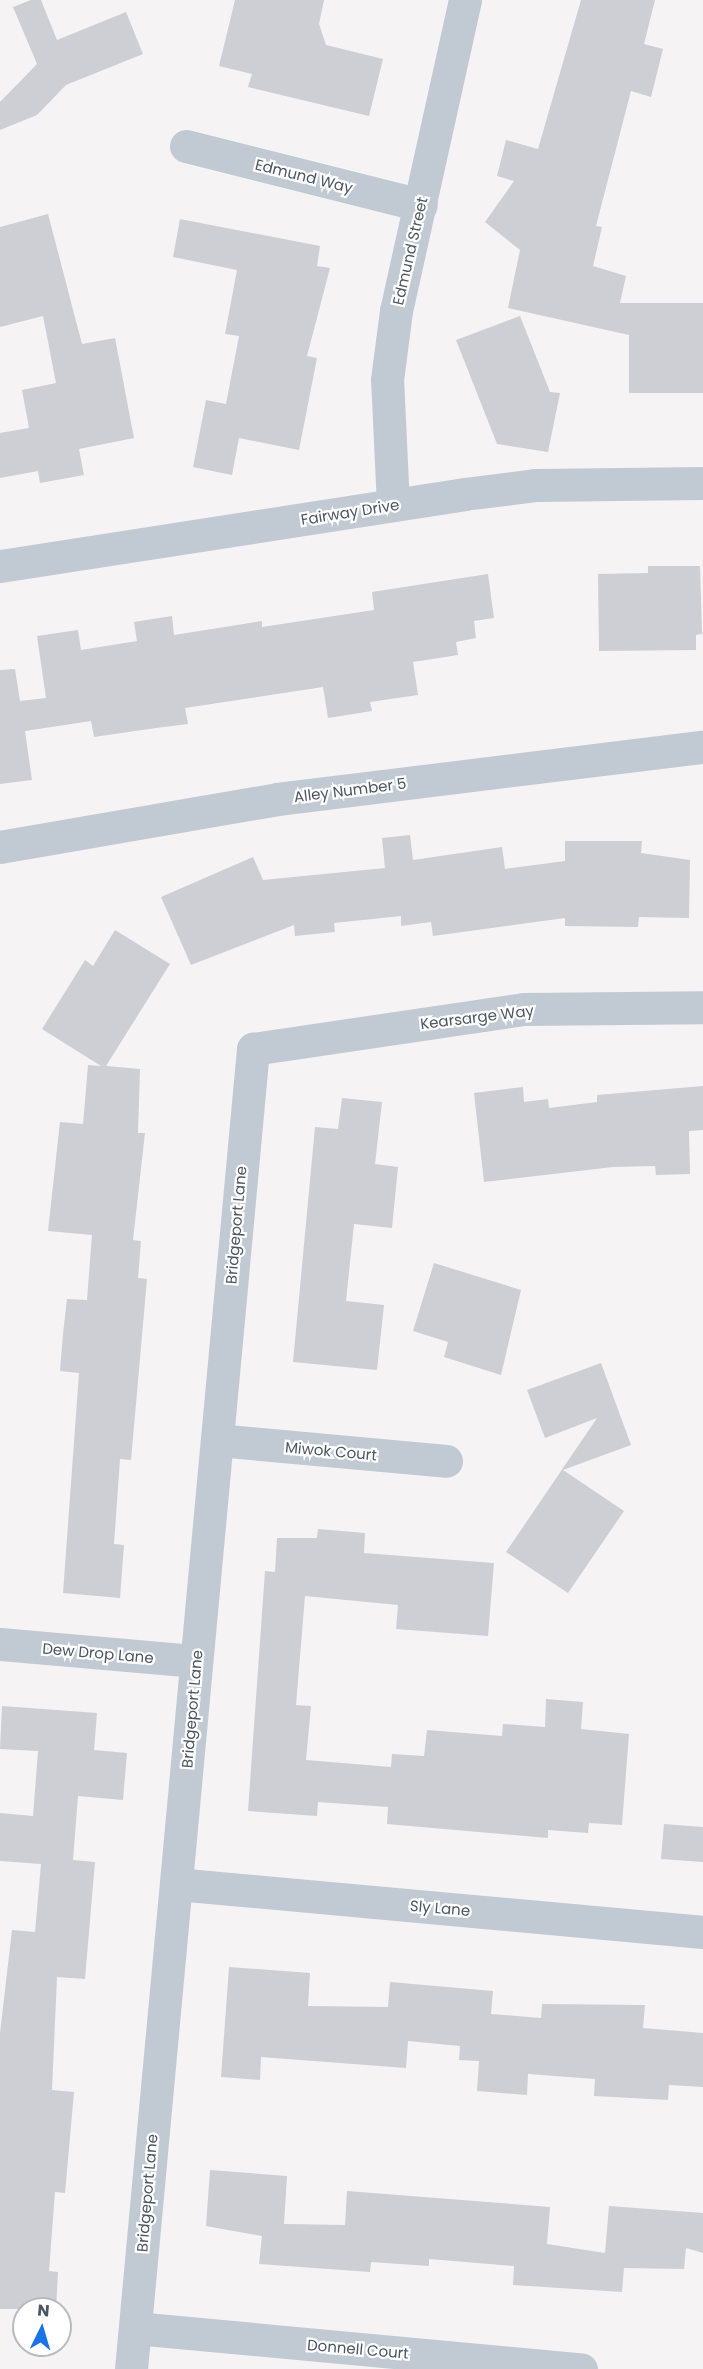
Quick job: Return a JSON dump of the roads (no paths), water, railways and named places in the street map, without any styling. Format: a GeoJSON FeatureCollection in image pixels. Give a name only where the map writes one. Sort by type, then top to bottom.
{"type":"FeatureCollection","features":[{"type":"Feature","properties":{"kind":"street","name":"Edmund Street"},"geometry":{"type":"LineString","coordinates":[[393,505],[387,380],[396,311],[465,0]]}},
{"type":"Feature","properties":{"kind":"street","name":"Edmund Way"},"geometry":{"type":"LineString","coordinates":[[186,146],[421,205]]}},
{"type":"Feature","properties":{"kind":"street","name":"Fairway Drive"},"geometry":{"type":"LineString","coordinates":[[0,566],[536,485],[703,483]]}},
{"type":"Feature","properties":{"kind":"street","name":"Alley Number 5"},"geometry":{"type":"LineString","coordinates":[[0,847],[277,799],[703,747]]}},
{"type":"Feature","properties":{"kind":"street","name":"Kearsarge Way"},"geometry":{"type":"LineString","coordinates":[[253,1049],[524,1009],[703,1007]]}},
{"type":"Feature","properties":{"kind":"street","name":"Bridgeport Lane"},"geometry":{"type":"LineString","coordinates":[[131,2369],[253,1049]]}},
{"type":"Feature","properties":{"kind":"street","name":"Miwok Court"},"geometry":{"type":"LineString","coordinates":[[217,1440],[446,1461]]}},
{"type":"Feature","properties":{"kind":"street","name":"Dew Drop Lane"},"geometry":{"type":"LineString","coordinates":[[0,1644],[196,1661]]}},
{"type":"Feature","properties":{"kind":"street","name":"Sly Lane"},"geometry":{"type":"LineString","coordinates":[[176,1884],[703,1932]]}},
{"type":"Feature","properties":{"kind":"street","name":"Donnell Court"},"geometry":{"type":"LineString","coordinates":[[135,2328],[581,2369]]}}]}
